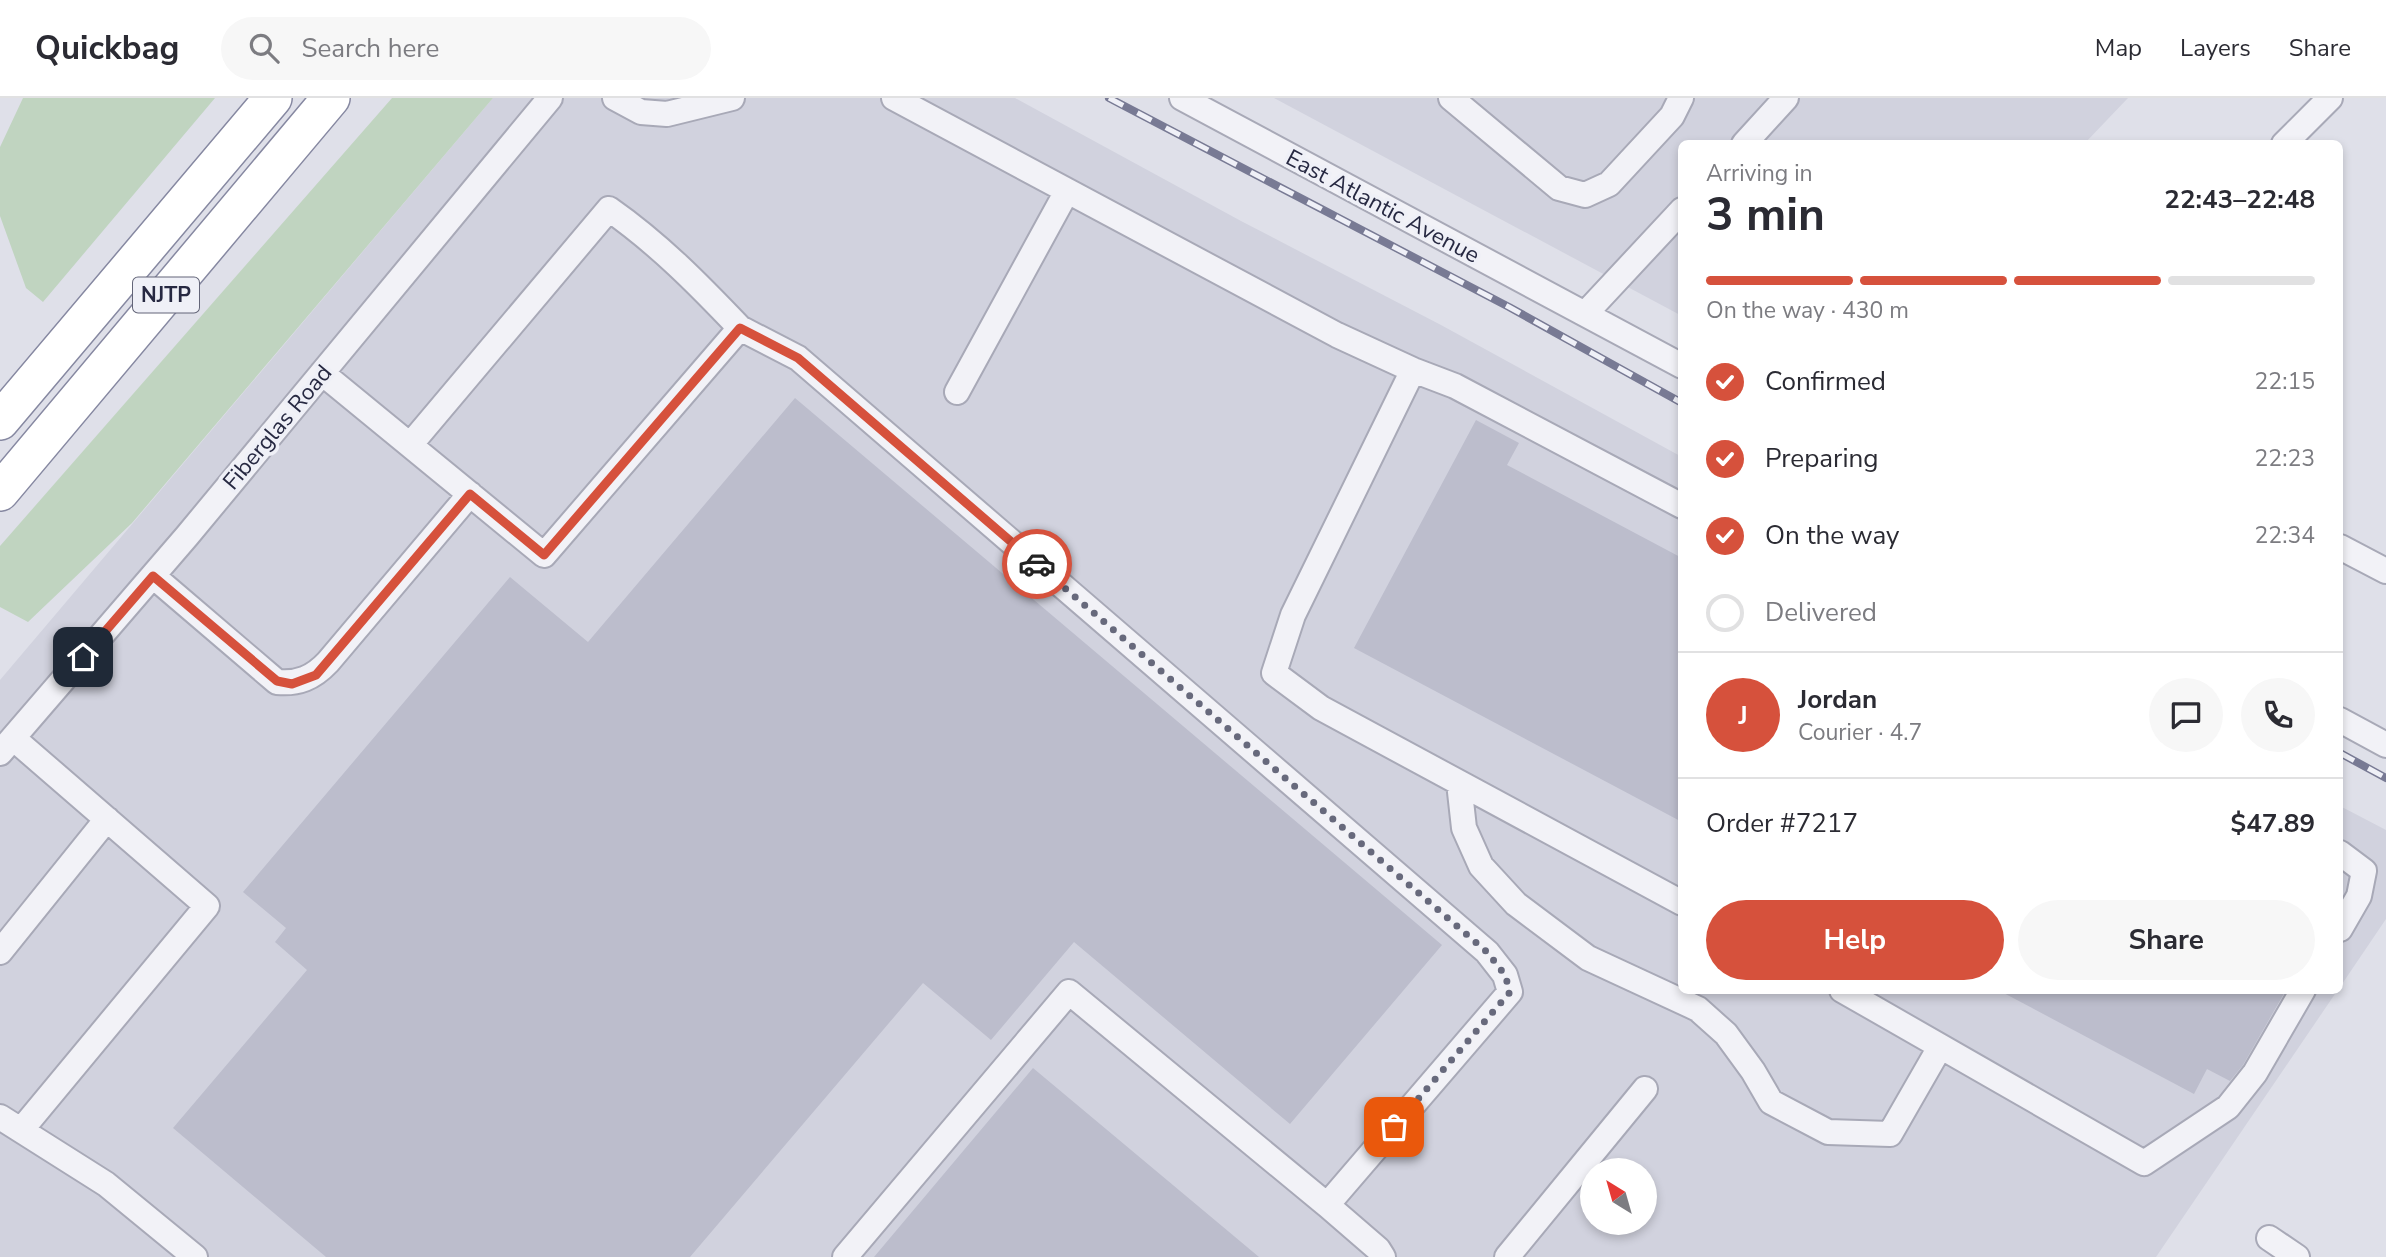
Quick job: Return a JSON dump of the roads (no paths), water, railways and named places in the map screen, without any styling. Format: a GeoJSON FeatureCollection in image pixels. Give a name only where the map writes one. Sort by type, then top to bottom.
{"type":"FeatureCollection","features":[{"type":"Feature","properties":{"kind":"highway","name":"NJTP"},"geometry":{"type":"LineString","coordinates":[[0,421],[272,98]]}},
{"type":"Feature","properties":{"kind":"highway","name":"NJTP"},"geometry":{"type":"LineString","coordinates":[[0,492],[331,98]]}},
{"type":"Feature","properties":{"kind":"street","name":"Fiberglas Road"},"geometry":{"type":"LineString","coordinates":[[7,746],[153,576],[550,98]]}},
{"type":"Feature","properties":{"kind":"street"},"geometry":{"type":"LineString","coordinates":[[615,98],[641,112],[667,114],[732,98]]}},
{"type":"Feature","properties":{"kind":"street"},"geometry":{"type":"LineString","coordinates":[[894,98],[1338,335],[1413,370],[1455,386],[1678,504]]}},
{"type":"Feature","properties":{"kind":"street","name":"East Atlantic Avenue"},"geometry":{"type":"LineString","coordinates":[[1182,98],[1678,364]]}},
{"type":"Feature","properties":{"kind":"street"},"geometry":{"type":"LineString","coordinates":[[1451,98],[1559,187],[1585,195],[1609,184],[1672,116],[1681,98]]}},
{"type":"Feature","properties":{"kind":"street"},"geometry":{"type":"LineString","coordinates":[[1748,140],[1786,98]]}},
{"type":"Feature","properties":{"kind":"street"},"geometry":{"type":"LineString","coordinates":[[2288,140],[2330,98]]}},
{"type":"Feature","properties":{"kind":"street"},"geometry":{"type":"LineString","coordinates":[[957,392],[1067,191]]}},
{"type":"Feature","properties":{"kind":"street"},"geometry":{"type":"LineString","coordinates":[[410,445],[610,209],[644,233],[682,267],[740,328],[798,358],[1487,952],[1505,975],[1510,992],[1327,1205]]}},
{"type":"Feature","properties":{"kind":"street"},"geometry":{"type":"LineString","coordinates":[[1585,314],[1678,214]]}},
{"type":"Feature","properties":{"kind":"street"},"geometry":{"type":"LineString","coordinates":[[322,373],[544,555],[740,328]]}},
{"type":"Feature","properties":{"kind":"street"},"geometry":{"type":"LineString","coordinates":[[1413,370],[1293,615],[1275,673],[1321,708],[1678,901]]}},
{"type":"Feature","properties":{"kind":"street"},"geometry":{"type":"LineString","coordinates":[[153,576],[277,681],[292,684],[316,675],[470,494]]}},
{"type":"Feature","properties":{"kind":"street"},"geometry":{"type":"LineString","coordinates":[[2343,549],[2386,571]]}},
{"type":"Feature","properties":{"kind":"street"},"geometry":{"type":"LineString","coordinates":[[2343,722],[2386,745]]}},
{"type":"Feature","properties":{"kind":"street"},"geometry":{"type":"LineString","coordinates":[[7,746],[107,819],[207,906],[22,1129]]}},
{"type":"Feature","properties":{"kind":"street"},"geometry":{"type":"LineString","coordinates":[[1459,783],[1464,828],[1481,866],[1516,904],[1588,958],[1698,1009],[1726,1034],[1753,1070],[1771,1102],[1828,1132],[1890,1134],[1940,1046]]}},
{"type":"Feature","properties":{"kind":"street"},"geometry":{"type":"LineString","coordinates":[[0,952],[107,819]]}},
{"type":"Feature","properties":{"kind":"street"},"geometry":{"type":"LineString","coordinates":[[2343,855],[2364,871],[2359,896],[2343,924]]}},
{"type":"Feature","properties":{"kind":"street"},"geometry":{"type":"LineString","coordinates":[[845,1257],[1069,992],[1327,1205],[1378,1249],[1383,1257]]}},
{"type":"Feature","properties":{"kind":"street"},"geometry":{"type":"LineString","coordinates":[[1849,994],[2144,1163],[2228,1107],[2255,1073],[2302,994]]}},
{"type":"Feature","properties":{"kind":"street"},"geometry":{"type":"LineString","coordinates":[[1507,1257],[1645,1089]]}},
{"type":"Feature","properties":{"kind":"street"},"geometry":{"type":"LineString","coordinates":[[0,1117],[106,1184],[195,1257]]}},
{"type":"Feature","properties":{"kind":"street"},"geometry":{"type":"LineString","coordinates":[[2269,1238],[2297,1257]]}},
{"type":"Feature","properties":{"kind":"railway"},"geometry":{"type":"LineString","coordinates":[[1109,98],[1509,307],[1678,401]]}},
{"type":"Feature","properties":{"kind":"railway"},"geometry":{"type":"LineString","coordinates":[[2343,755],[2386,778]]}}]}
